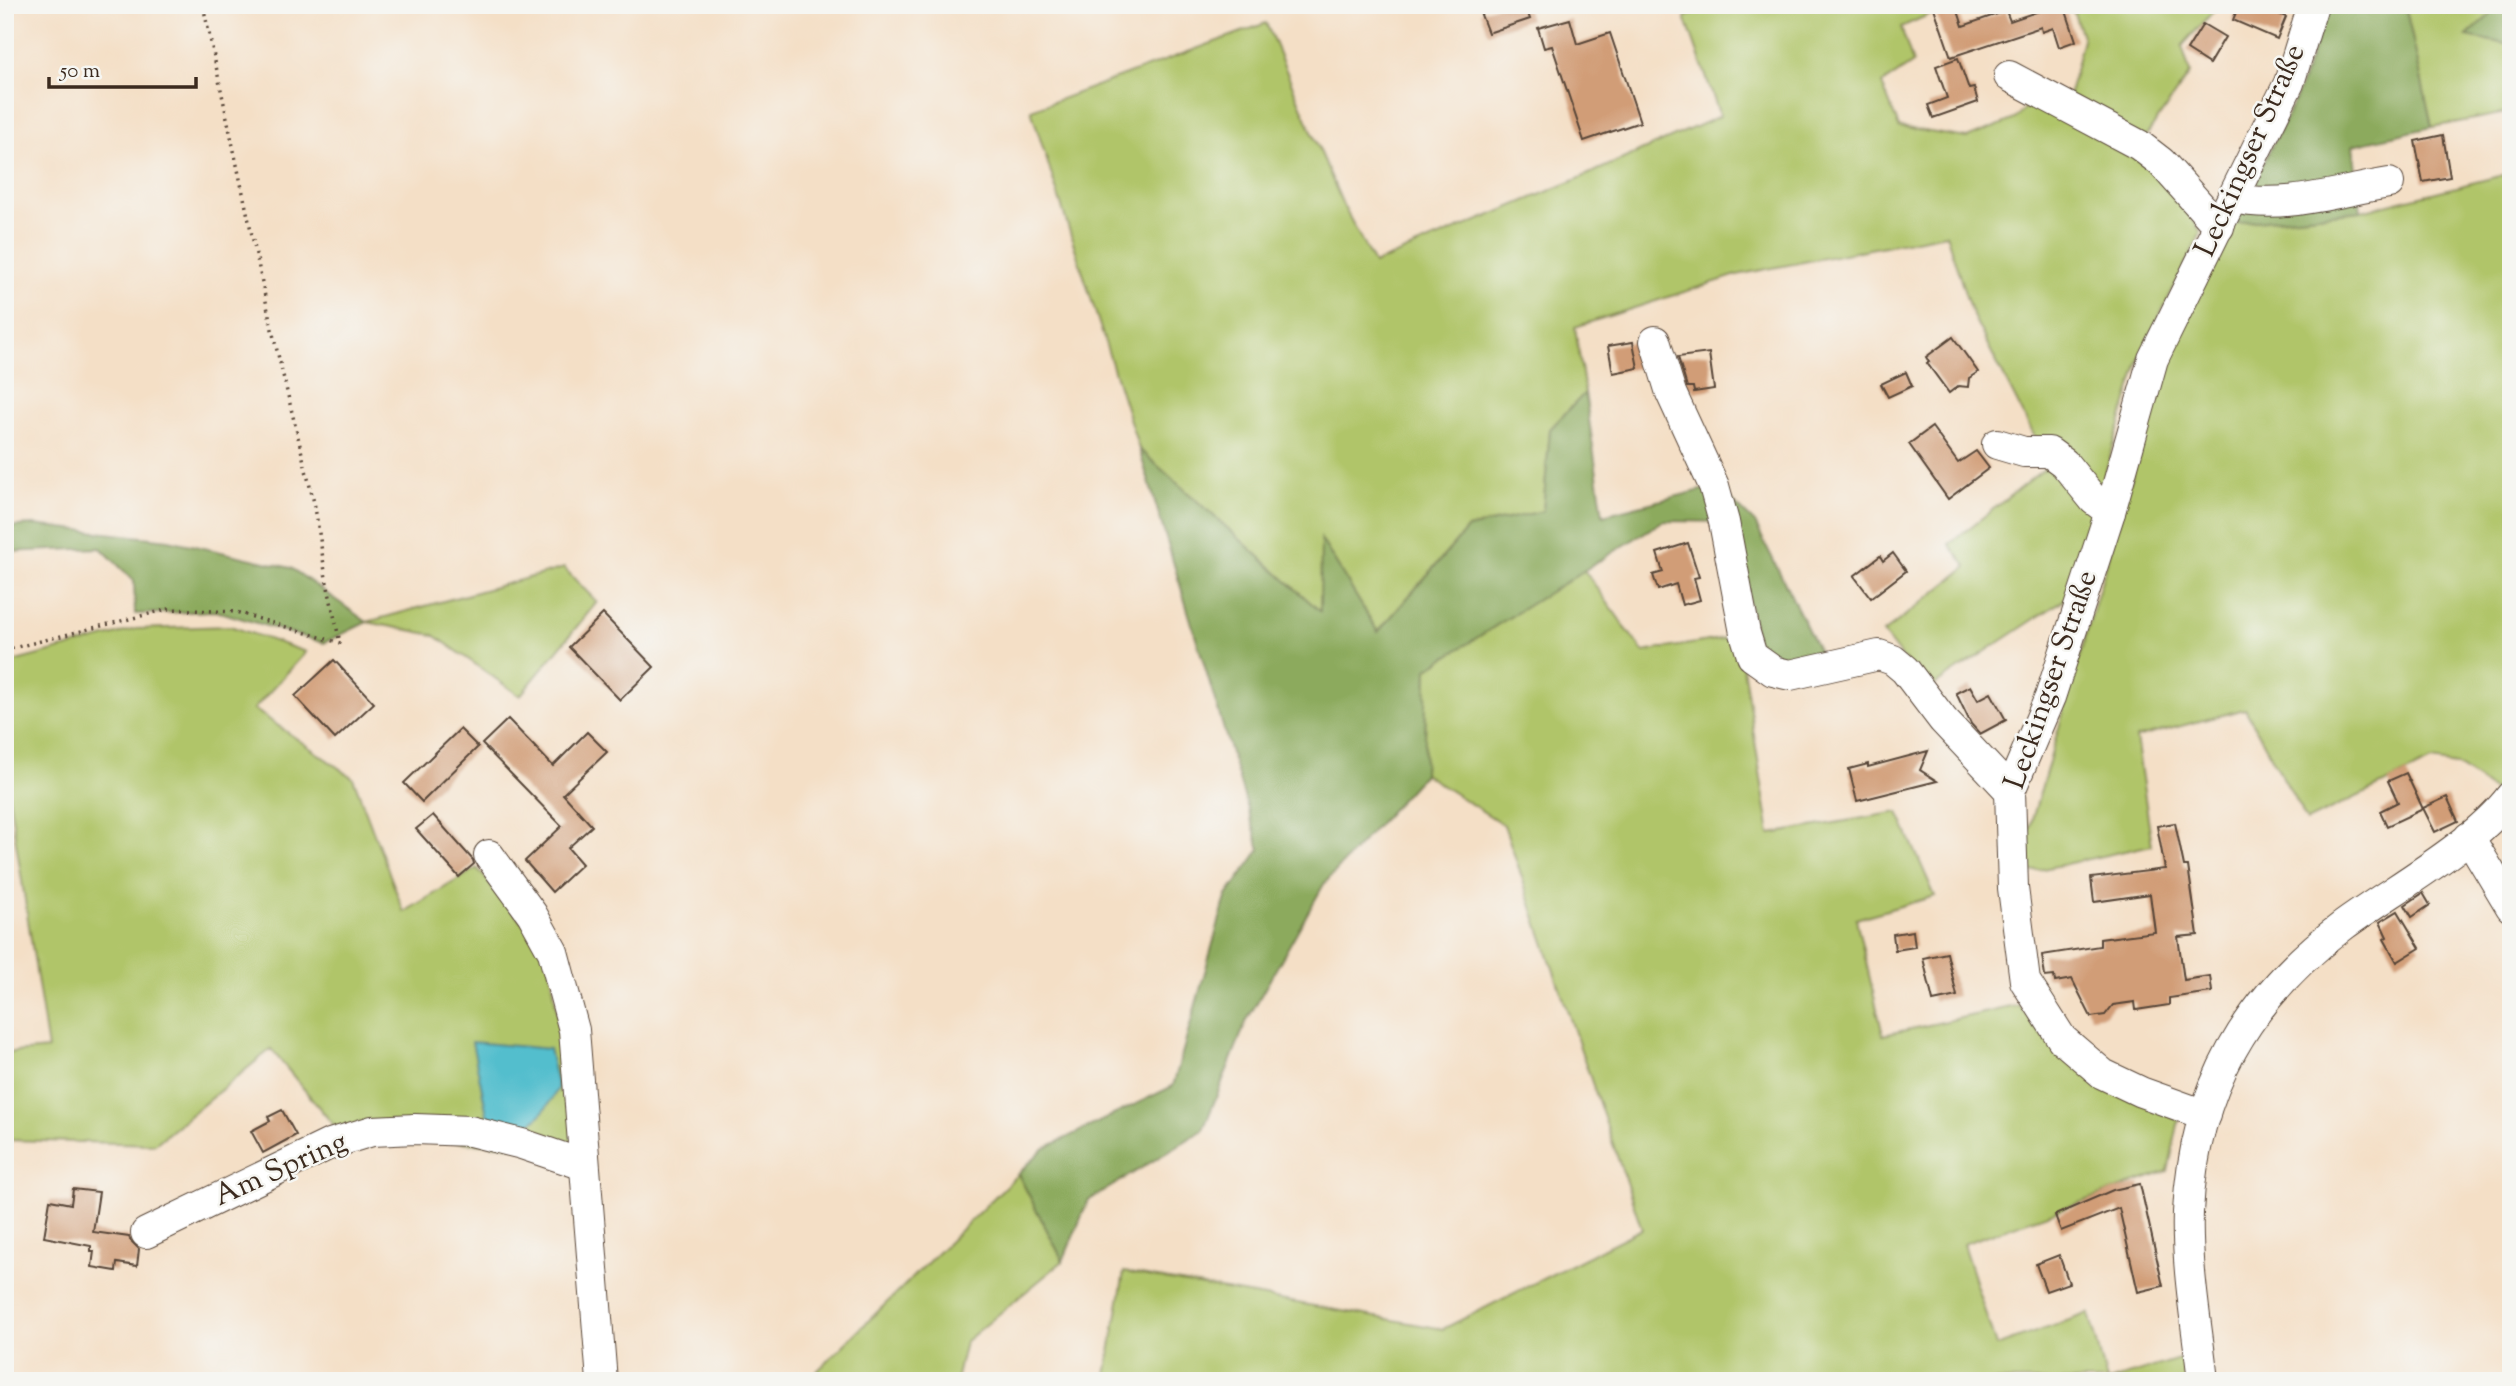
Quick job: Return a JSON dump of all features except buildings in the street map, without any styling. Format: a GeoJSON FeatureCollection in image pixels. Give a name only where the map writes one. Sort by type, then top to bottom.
{"type":"FeatureCollection","features":[{"type":"Feature","properties":{"kind":"street","name":"Leckingser Straße"},"geometry":{"type":"LineString","coordinates":[[2205,1115],[2141,1092],[2103,1074],[2062,1039],[2025,981],[2014,888],[2010,791],[2050,697],[2110,512],[2153,359],[2289,83],[2313,5]]}},
{"type":"Feature","properties":{"kind":"street"},"geometry":{"type":"LineString","coordinates":[[2009,76],[2139,145],[2161,162],[2219,228]]}},
{"type":"Feature","properties":{"kind":"street"},"geometry":{"type":"LineString","coordinates":[[2233,198],[2253,203],[2281,202],[2389,183]]}},
{"type":"Feature","properties":{"kind":"street"},"geometry":{"type":"LineString","coordinates":[[1655,341],[1671,393],[1714,486],[1727,532],[1745,633],[1752,656],[1773,671],[1790,675],[1880,655],[1893,660],[1905,670],[1943,720],[2010,791]]}},
{"type":"Feature","properties":{"kind":"street"},"geometry":{"type":"LineString","coordinates":[[1997,444],[2024,452],[2049,452],[2064,463],[2094,500],[2110,512]]}},
{"type":"Feature","properties":{"kind":"street"},"geometry":{"type":"LineString","coordinates":[[2203,1381],[2190,1269],[2188,1213],[2194,1159],[2205,1115],[2233,1047],[2254,1013],[2293,967],[2344,926],[2469,836],[2511,796]]}},
{"type":"Feature","properties":{"kind":"street"},"geometry":{"type":"LineString","coordinates":[[2469,836],[2511,907]]}},
{"type":"Feature","properties":{"kind":"street"},"geometry":{"type":"LineString","coordinates":[[489,855],[532,915],[553,952],[574,1030],[602,1381]]}},
{"type":"Feature","properties":{"kind":"street","name":"Am Spring"},"geometry":{"type":"LineString","coordinates":[[146,1233],[330,1144],[372,1131],[470,1131],[522,1144],[584,1165]]}},
{"type":"Feature","properties":{"kind":"path"},"geometry":{"type":"LineString","coordinates":[[5,650],[169,609],[236,612],[340,643],[315,507],[273,334],[203,5]]}},
{"type":"Feature","properties":{"kind":"green space"},"geometry":{"type":"Polygon","coordinates":[[[1719,5],[1929,5],[1931,14],[1901,27],[1913,63],[1882,84],[1899,127],[1967,138],[2015,119],[2034,99],[2165,172],[2201,233],[2142,351],[2068,597],[1927,690],[1883,633],[1967,567],[1949,544],[2049,465],[1971,312],[1946,234],[1737,275],[1575,327],[1585,393],[1550,429],[1543,511],[1468,528],[1378,632],[1322,541],[1321,612],[1139,449],[1031,110],[1266,23],[1343,205],[1374,264],[1720,116],[1685,17],[1719,5]]]}},
{"type":"Feature","properties":{"kind":"green space"},"geometry":{"type":"Polygon","coordinates":[[[2071,5],[2219,5],[2182,46],[2190,73],[2144,139],[2067,102],[2083,39],[2071,5]]]}},
{"type":"Feature","properties":{"kind":"green space"},"geometry":{"type":"Polygon","coordinates":[[[2329,5],[2405,5],[2432,127],[2353,145],[2361,211],[2233,223],[2296,98],[2329,5]]]}},
{"type":"Feature","properties":{"kind":"green space"},"geometry":{"type":"Polygon","coordinates":[[[2405,5],[2501,5],[2467,36],[2511,45],[2511,112],[2432,127],[2405,5]]]}},
{"type":"Feature","properties":{"kind":"green space"},"geometry":{"type":"Polygon","coordinates":[[[2501,5],[2511,5],[2511,45],[2467,36],[2501,5]]]}},
{"type":"Feature","properties":{"kind":"green space"},"geometry":{"type":"Polygon","coordinates":[[[2511,173],[2511,774],[2497,793],[2456,765],[2431,761],[2307,821],[2245,709],[2136,738],[2152,845],[2016,875],[2165,363],[2233,223],[2361,211],[2511,173]]]}},
{"type":"Feature","properties":{"kind":"green space"},"geometry":{"type":"Polygon","coordinates":[[[1585,393],[1603,515],[1717,486],[1755,523],[1823,660],[1790,670],[1757,643],[1732,522],[1663,521],[1427,669],[1424,774],[1324,884],[1247,1020],[1203,1130],[1088,1201],[1063,1261],[1018,1174],[1043,1149],[1173,1086],[1226,897],[1260,849],[1139,449],[1320,611],[1321,539],[1378,632],[1468,528],[1543,511],[1550,429],[1585,393]]]}},
{"type":"Feature","properties":{"kind":"green space"},"geometry":{"type":"Polygon","coordinates":[[[34,525],[169,540],[291,568],[367,622],[324,643],[216,611],[135,614],[134,581],[101,548],[5,552],[5,527],[34,525]]]}},
{"type":"Feature","properties":{"kind":"green space"},"geometry":{"type":"Polygon","coordinates":[[[564,568],[597,602],[520,696],[434,635],[367,622],[564,568]]]}},
{"type":"Feature","properties":{"kind":"green space"},"geometry":{"type":"Polygon","coordinates":[[[1584,570],[1643,652],[1738,636],[1770,834],[1898,812],[1935,896],[1856,919],[1883,1035],[2019,1005],[2058,1053],[2179,1120],[2168,1171],[1963,1244],[1996,1346],[2089,1313],[2107,1381],[1105,1381],[1124,1272],[1443,1329],[1642,1229],[1504,825],[1424,774],[1427,669],[1584,570]]]}},
{"type":"Feature","properties":{"kind":"green space"},"geometry":{"type":"Polygon","coordinates":[[[230,626],[306,652],[254,709],[353,778],[404,912],[477,868],[548,952],[578,1151],[340,1133],[271,1049],[155,1144],[5,1140],[5,1053],[48,1049],[5,771],[5,664],[136,629],[230,626]]]}},
{"type":"Feature","properties":{"kind":"green space"},"geometry":{"type":"Polygon","coordinates":[[[1018,1174],[1063,1261],[965,1342],[956,1381],[807,1381],[1018,1174]]]}},
{"type":"Feature","properties":{"kind":"green space"},"geometry":{"type":"Polygon","coordinates":[[[2182,1358],[2185,1381],[2109,1381],[2182,1358]]]}},
{"type":"Feature","properties":{"kind":"water"},"geometry":{"type":"Polygon","coordinates":[[[472,1042],[549,1049],[558,1088],[540,1116],[518,1127],[501,1125],[488,1119],[472,1042]]]}}]}
